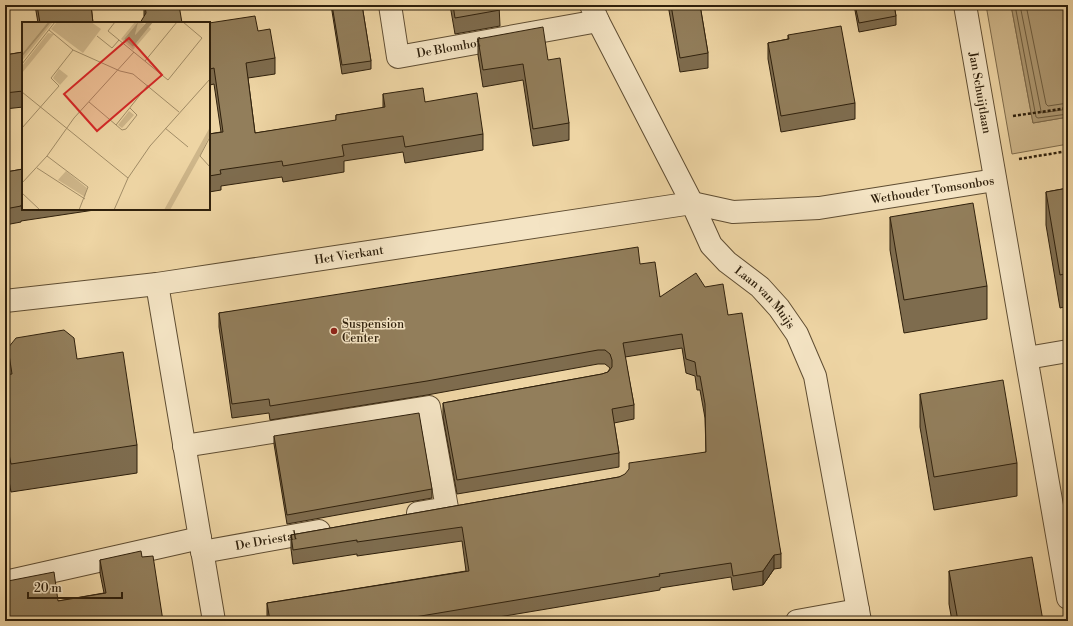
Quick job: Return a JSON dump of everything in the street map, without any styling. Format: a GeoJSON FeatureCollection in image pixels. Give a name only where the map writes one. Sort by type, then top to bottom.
{"type":"FeatureCollection","features":[{"type":"Feature","properties":{"kind":"street","name":"De Blomhof"},"geometry":{"type":"LineString","coordinates":[[390,5],[398,57],[595,13]]}},
{"type":"Feature","properties":{"kind":"street","name":"Jan Schuijtlaan"},"geometry":{"type":"LineString","coordinates":[[966,5],[995,180]]}},
{"type":"Feature","properties":{"kind":"street","name":"Laan van Muijs"},"geometry":{"type":"LineString","coordinates":[[595,13],[692,203],[711,245],[727,262],[760,287],[779,308],[797,334],[815,376],[859,615]]}},
{"type":"Feature","properties":{"kind":"street","name":"Wethouder Tomsonbos"},"geometry":{"type":"LineString","coordinates":[[692,203],[733,212],[819,208],[995,180],[1068,598]]}},
{"type":"Feature","properties":{"kind":"street","name":"Het Vierkant"},"geometry":{"type":"LineString","coordinates":[[5,301],[157,284],[692,203]]}},
{"type":"Feature","properties":{"kind":"street"},"geometry":{"type":"LineString","coordinates":[[157,284],[214,621]]}},
{"type":"Feature","properties":{"kind":"street"},"geometry":{"type":"LineString","coordinates":[[1027,358],[1068,351]]}},
{"type":"Feature","properties":{"kind":"street"},"geometry":{"type":"LineString","coordinates":[[184,446],[429,407],[452,402]]}},
{"type":"Feature","properties":{"kind":"street"},"geometry":{"type":"LineString","coordinates":[[401,516],[455,507],[429,407]]}},
{"type":"Feature","properties":{"kind":"street","name":"De Driestal"},"geometry":{"type":"LineString","coordinates":[[5,582],[201,545],[340,527]]}},
{"type":"Feature","properties":{"kind":"street"},"geometry":{"type":"LineString","coordinates":[[797,621],[859,615]]}},
{"type":"Feature","properties":{"kind":"path"},"geometry":{"type":"LineString","coordinates":[[1031,114],[1068,108]]}},
{"type":"Feature","properties":{"kind":"shaded area"},"geometry":{"type":"Polygon","coordinates":[[[986,5],[1011,5],[1033,123],[1068,117],[1068,144],[1012,154],[986,5]]]}},
{"type":"Feature","properties":{"kind":"water"},"geometry":{"type":"Polygon","coordinates":[[[1011,5],[1068,5],[1068,117],[1033,123],[1011,5]]]}},
{"type":"Feature","properties":{"kind":"building"},"geometry":{"type":"Polygon","coordinates":[[[37,5],[91,5],[93,22],[40,22],[37,5]]]}},
{"type":"Feature","properties":{"kind":"building"},"geometry":{"type":"Polygon","coordinates":[[[145,5],[179,5],[182,22],[141,22],[146,13],[145,5]]]}},
{"type":"Feature","properties":{"kind":"building"},"geometry":{"type":"Polygon","coordinates":[[[332,5],[362,5],[371,61],[342,65],[332,5]]]}},
{"type":"Feature","properties":{"kind":"building"},"geometry":{"type":"Polygon","coordinates":[[[453,5],[499,5],[500,10],[455,18],[453,5]]]}},
{"type":"Feature","properties":{"kind":"building"},"geometry":{"type":"Polygon","coordinates":[[[671,5],[700,5],[708,53],[680,58],[671,5]]]}},
{"type":"Feature","properties":{"kind":"building"},"geometry":{"type":"Polygon","coordinates":[[[855,5],[894,5],[896,16],[859,23],[855,5]]]}},
{"type":"Feature","properties":{"kind":"building"},"geometry":{"type":"Polygon","coordinates":[[[255,16],[258,31],[270,29],[275,58],[246,63],[255,133],[336,120],[336,115],[385,107],[383,94],[423,88],[425,102],[477,93],[483,134],[405,147],[403,136],[342,145],[344,156],[283,166],[282,161],[220,170],[221,174],[210,176],[210,134],[223,132],[214,68],[210,69],[210,23],[255,16]]]}},
{"type":"Feature","properties":{"kind":"building"},"geometry":{"type":"Polygon","coordinates":[[[841,26],[855,103],[781,116],[768,43],[789,39],[788,35],[841,26]]]}},
{"type":"Feature","properties":{"kind":"building"},"geometry":{"type":"Polygon","coordinates":[[[543,27],[548,60],[560,58],[569,123],[533,129],[523,64],[483,70],[478,39],[543,27]]]}},
{"type":"Feature","properties":{"kind":"building"},"geometry":{"type":"Polygon","coordinates":[[[22,52],[22,91],[5,93],[5,55],[22,52]]]}},
{"type":"Feature","properties":{"kind":"building"},"geometry":{"type":"Polygon","coordinates":[[[5,166],[6,172],[22,169],[22,205],[5,209],[5,166]]]}},
{"type":"Feature","properties":{"kind":"building"},"geometry":{"type":"Polygon","coordinates":[[[1068,188],[1068,273],[1060,275],[1046,192],[1068,188]]]}},
{"type":"Feature","properties":{"kind":"building"},"geometry":{"type":"Polygon","coordinates":[[[973,203],[987,286],[904,300],[890,217],[973,203]]]}},
{"type":"Feature","properties":{"kind":"building"},"geometry":{"type":"Polygon","coordinates":[[[638,247],[640,264],[655,262],[660,297],[696,273],[705,287],[723,284],[728,315],[742,313],[781,554],[774,555],[763,571],[733,576],[731,563],[659,574],[660,576],[391,621],[270,621],[267,603],[469,571],[462,527],[357,542],[357,540],[293,550],[291,535],[619,477],[625,474],[629,469],[629,463],[706,452],[705,404],[700,376],[697,376],[695,362],[686,359],[682,334],[623,343],[634,405],[612,409],[619,453],[457,480],[443,403],[602,374],[608,372],[612,367],[610,354],[605,350],[598,350],[427,381],[270,406],[269,399],[232,404],[219,313],[638,247]]]}},
{"type":"Feature","properties":{"kind":"building"},"geometry":{"type":"Polygon","coordinates":[[[64,330],[74,338],[77,359],[123,352],[137,445],[11,464],[9,454],[5,456],[5,375],[12,374],[8,348],[16,338],[64,330]]]}},
{"type":"Feature","properties":{"kind":"building"},"geometry":{"type":"Polygon","coordinates":[[[1003,380],[1017,463],[934,477],[920,394],[1003,380]]]}},
{"type":"Feature","properties":{"kind":"building"},"geometry":{"type":"Polygon","coordinates":[[[419,413],[432,489],[287,515],[274,436],[419,413]]]}},
{"type":"Feature","properties":{"kind":"building"},"geometry":{"type":"Polygon","coordinates":[[[141,551],[142,557],[153,556],[163,621],[46,621],[45,617],[19,621],[5,621],[5,581],[54,572],[58,601],[106,593],[100,560],[141,551]]]}},
{"type":"Feature","properties":{"kind":"building"},"geometry":{"type":"Polygon","coordinates":[[[1032,557],[1043,621],[958,621],[949,571],[1032,557]]]}},
{"type":"Feature","properties":{"kind":"place","name":"Suspension Center"},"geometry":{"type":"Point","coordinates":[334,331]}}]}
